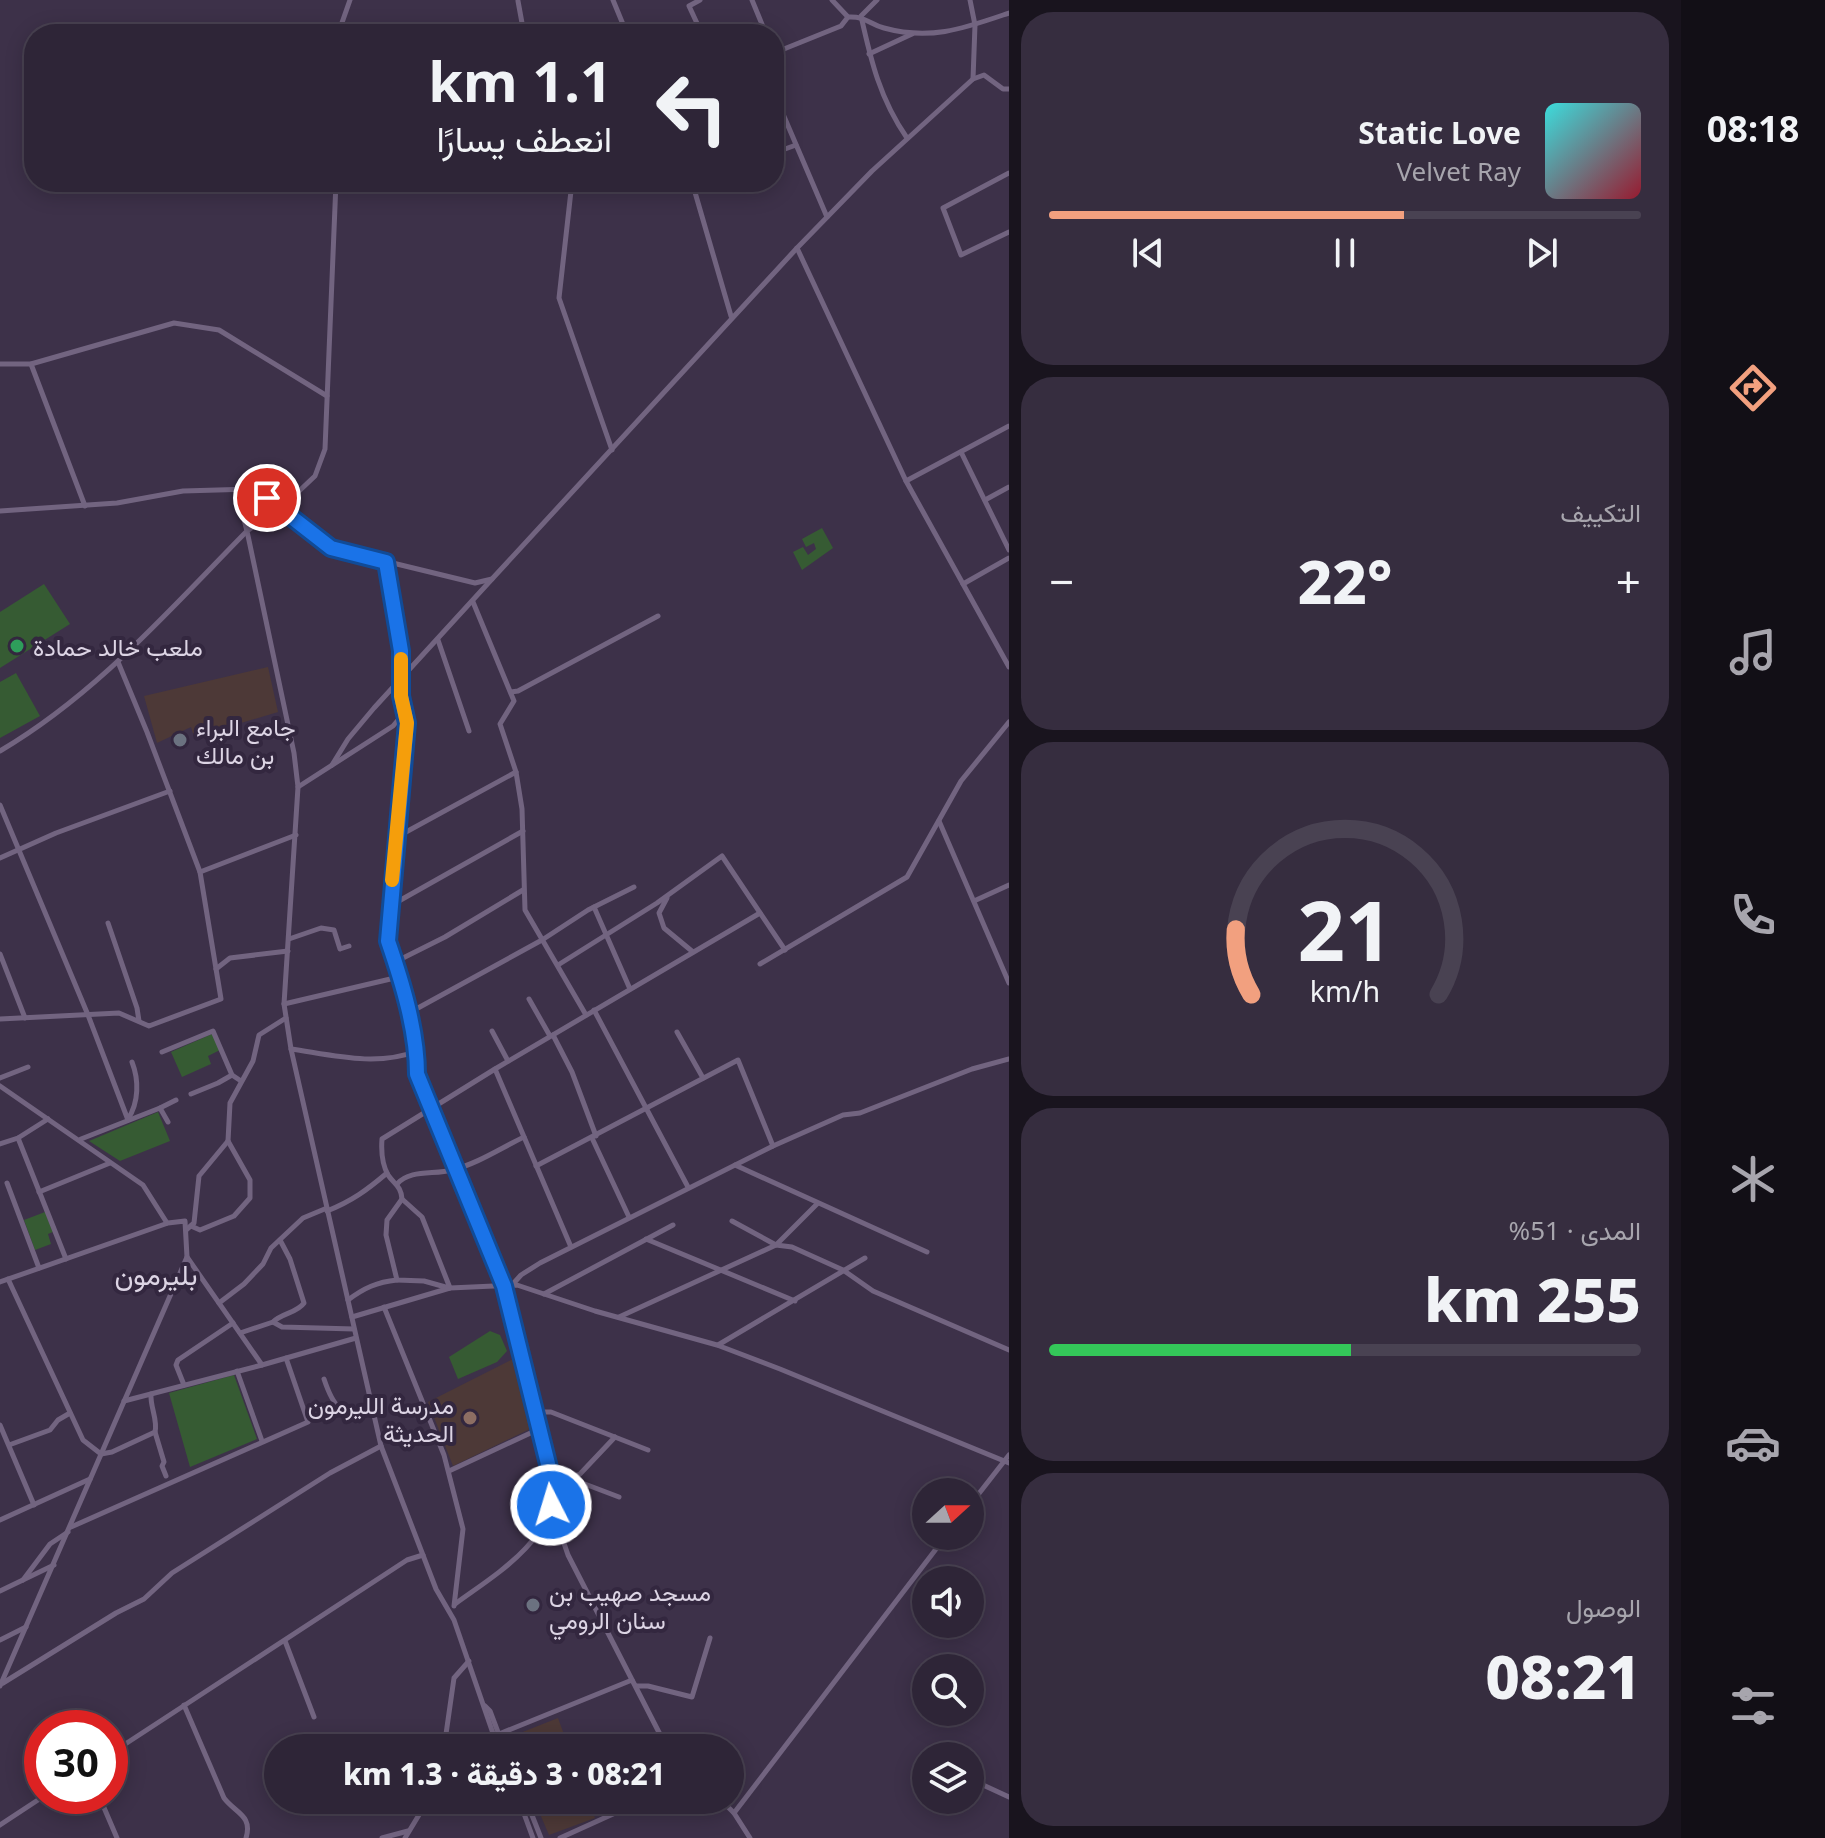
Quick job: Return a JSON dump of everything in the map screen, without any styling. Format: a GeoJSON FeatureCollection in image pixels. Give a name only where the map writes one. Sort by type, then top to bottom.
{"type":"FeatureCollection","features":[{"type":"Feature","properties":{"kind":"street"},"geometry":{"type":"LineString","coordinates":[[342,24],[350,0]]}},
{"type":"Feature","properties":{"kind":"street"},"geometry":{"type":"LineString","coordinates":[[613,0],[623,24]]}},
{"type":"Feature","properties":{"kind":"street"},"geometry":{"type":"LineString","coordinates":[[697,24],[688,3],[700,0]]}},
{"type":"Feature","properties":{"kind":"street"},"geometry":{"type":"LineString","coordinates":[[752,0],[762,24]]}},
{"type":"Feature","properties":{"kind":"street"},"geometry":{"type":"LineString","coordinates":[[832,0],[848,17]]}},
{"type":"Feature","properties":{"kind":"street"},"geometry":{"type":"LineString","coordinates":[[861,16],[877,0]]}},
{"type":"Feature","properties":{"kind":"street"},"geometry":{"type":"LineString","coordinates":[[970,0],[975,25],[973,79]]}},
{"type":"Feature","properties":{"kind":"street"},"geometry":{"type":"LineString","coordinates":[[518,1],[522,24]]}},
{"type":"Feature","properties":{"kind":"street"},"geometry":{"type":"LineString","coordinates":[[784,49],[841,26],[848,17],[861,16],[881,28],[934,35],[1009,13]]}},
{"type":"Feature","properties":{"kind":"street"},"geometry":{"type":"LineString","coordinates":[[861,16],[874,76],[895,121],[907,138]]}},
{"type":"Feature","properties":{"kind":"street"},"geometry":{"type":"LineString","coordinates":[[869,54],[913,33]]}},
{"type":"Feature","properties":{"kind":"street"},"geometry":{"type":"LineString","coordinates":[[332,765],[348,739],[492,579],[696,359],[731,317],[827,217],[907,138],[973,79],[984,75],[1008,90]]}},
{"type":"Feature","properties":{"kind":"street"},"geometry":{"type":"LineString","coordinates":[[784,117],[827,217]]}},
{"type":"Feature","properties":{"kind":"street"},"geometry":{"type":"LineString","coordinates":[[784,149],[796,145]]}},
{"type":"Feature","properties":{"kind":"street"},"geometry":{"type":"LineString","coordinates":[[1009,173],[943,208],[961,255],[1009,232]]}},
{"type":"Feature","properties":{"kind":"street"},"geometry":{"type":"LineString","coordinates":[[0,751],[70,703],[118,662],[247,531],[280,509],[315,476],[325,449],[336,192]]}},
{"type":"Feature","properties":{"kind":"street"},"geometry":{"type":"LineString","coordinates":[[571,192],[559,298],[612,450]]}},
{"type":"Feature","properties":{"kind":"street"},"geometry":{"type":"LineString","coordinates":[[695,192],[731,317]]}},
{"type":"Feature","properties":{"kind":"street"},"geometry":{"type":"LineString","coordinates":[[797,248],[906,481],[1009,667]]}},
{"type":"Feature","properties":{"kind":"street"},"geometry":{"type":"LineString","coordinates":[[0,364],[31,364],[174,323],[219,330],[327,396]]}},
{"type":"Feature","properties":{"kind":"street"},"geometry":{"type":"LineString","coordinates":[[31,364],[85,506]]}},
{"type":"Feature","properties":{"kind":"street"},"geometry":{"type":"LineString","coordinates":[[906,481],[1009,426]]}},
{"type":"Feature","properties":{"kind":"street"},"geometry":{"type":"LineString","coordinates":[[961,452],[1009,550]]}},
{"type":"Feature","properties":{"kind":"street"},"geometry":{"type":"LineString","coordinates":[[985,500],[1009,487]]}},
{"type":"Feature","properties":{"kind":"street"},"geometry":{"type":"LineString","coordinates":[[236,489],[294,753],[298,787],[284,1004],[291,1049],[381,1446],[436,1589],[450,1613],[469,1661],[492,1734]]}},
{"type":"Feature","properties":{"kind":"street"},"geometry":{"type":"LineString","coordinates":[[0,511],[117,503],[183,491],[252,489],[331,548],[475,583],[492,579]]}},
{"type":"Feature","properties":{"kind":"street"},"geometry":{"type":"LineString","coordinates":[[963,584],[1009,558]]}},
{"type":"Feature","properties":{"kind":"street"},"geometry":{"type":"LineString","coordinates":[[386,562],[401,651],[401,696],[407,723],[388,941],[417,1051],[417,1074],[504,1286],[537,1430],[552,1480],[551,1505],[541,1529],[512,1563],[455,1604]]}},
{"type":"Feature","properties":{"kind":"street"},"geometry":{"type":"LineString","coordinates":[[473,602],[514,701],[500,724],[516,772],[524,830],[525,910],[586,1015]]}},
{"type":"Feature","properties":{"kind":"street"},"geometry":{"type":"LineString","coordinates":[[511,692],[658,616]]}},
{"type":"Feature","properties":{"kind":"street"},"geometry":{"type":"LineString","coordinates":[[438,639],[469,731]]}},
{"type":"Feature","properties":{"kind":"street"},"geometry":{"type":"LineString","coordinates":[[0,1019],[119,1013],[149,1026],[221,999],[200,872],[118,662]]}},
{"type":"Feature","properties":{"kind":"street"},"geometry":{"type":"LineString","coordinates":[[298,787],[393,726],[405,712]]}},
{"type":"Feature","properties":{"kind":"street"},"geometry":{"type":"LineString","coordinates":[[760,964],[907,877],[961,781],[1009,722]]}},
{"type":"Feature","properties":{"kind":"street"},"geometry":{"type":"LineString","coordinates":[[395,838],[516,772]]}},
{"type":"Feature","properties":{"kind":"street"},"geometry":{"type":"LineString","coordinates":[[0,858],[56,833],[170,791]]}},
{"type":"Feature","properties":{"kind":"street"},"geometry":{"type":"LineString","coordinates":[[0,805],[88,1015],[128,1120]]}},
{"type":"Feature","properties":{"kind":"street"},"geometry":{"type":"LineString","coordinates":[[939,820],[1009,983]]}},
{"type":"Feature","properties":{"kind":"street"},"geometry":{"type":"LineString","coordinates":[[390,906],[524,830]]}},
{"type":"Feature","properties":{"kind":"street"},"geometry":{"type":"LineString","coordinates":[[200,872],[296,835]]}},
{"type":"Feature","properties":{"kind":"street"},"geometry":{"type":"LineString","coordinates":[[558,965],[670,894],[722,856],[785,950]]}},
{"type":"Feature","properties":{"kind":"street"},"geometry":{"type":"LineString","coordinates":[[974,901],[1009,885]]}},
{"type":"Feature","properties":{"kind":"street"},"geometry":{"type":"LineString","coordinates":[[407,1014],[634,887]]}},
{"type":"Feature","properties":{"kind":"street"},"geometry":{"type":"LineString","coordinates":[[395,962],[445,937],[524,889]]}},
{"type":"Feature","properties":{"kind":"street"},"geometry":{"type":"LineString","coordinates":[[670,894],[659,913],[664,928],[693,952]]}},
{"type":"Feature","properties":{"kind":"street"},"geometry":{"type":"LineString","coordinates":[[594,907],[630,989]]}},
{"type":"Feature","properties":{"kind":"street"},"geometry":{"type":"LineString","coordinates":[[397,1280],[386,1235],[387,1220],[402,1199],[401,1187],[387,1173],[381,1153],[382,1139],[760,913]]}},
{"type":"Feature","properties":{"kind":"street"},"geometry":{"type":"LineString","coordinates":[[108,923],[139,1022]]}},
{"type":"Feature","properties":{"kind":"street"},"geometry":{"type":"LineString","coordinates":[[289,939],[321,928],[334,930],[340,949],[349,946]]}},
{"type":"Feature","properties":{"kind":"street"},"geometry":{"type":"LineString","coordinates":[[216,969],[230,958],[288,951]]}},
{"type":"Feature","properties":{"kind":"street"},"geometry":{"type":"LineString","coordinates":[[0,954],[25,1018]]}},
{"type":"Feature","properties":{"kind":"street"},"geometry":{"type":"LineString","coordinates":[[284,1004],[399,977]]}},
{"type":"Feature","properties":{"kind":"street"},"geometry":{"type":"LineString","coordinates":[[529,999],[572,1072],[594,1137],[629,1217]]}},
{"type":"Feature","properties":{"kind":"street"},"geometry":{"type":"LineString","coordinates":[[594,1010],[688,1187]]}},
{"type":"Feature","properties":{"kind":"street"},"geometry":{"type":"LineString","coordinates":[[188,1228],[200,1230],[234,1216],[248,1203],[250,1180],[228,1141],[230,1103],[253,1061],[259,1035],[286,1018]]}},
{"type":"Feature","properties":{"kind":"street"},"geometry":{"type":"LineString","coordinates":[[162,1052],[213,1031],[232,1075],[241,1081]]}},
{"type":"Feature","properties":{"kind":"street"},"geometry":{"type":"LineString","coordinates":[[492,1031],[508,1061]]}},
{"type":"Feature","properties":{"kind":"street"},"geometry":{"type":"LineString","coordinates":[[677,1032],[703,1078]]}},
{"type":"Feature","properties":{"kind":"street"},"geometry":{"type":"LineString","coordinates":[[291,1049],[367,1060],[405,1056],[417,1051]]}},
{"type":"Feature","properties":{"kind":"street"},"geometry":{"type":"LineString","coordinates":[[512,1285],[521,1275],[571,1247],[773,1146],[843,1115],[860,1113],[972,1069],[1009,1059]]}},
{"type":"Feature","properties":{"kind":"street"},"geometry":{"type":"LineString","coordinates":[[536,1166],[738,1060],[773,1146]]}},
{"type":"Feature","properties":{"kind":"street"},"geometry":{"type":"LineString","coordinates":[[128,1120],[133,1111],[137,1087],[132,1062]]}},
{"type":"Feature","properties":{"kind":"street"},"geometry":{"type":"LineString","coordinates":[[0,1078],[28,1067]]}},
{"type":"Feature","properties":{"kind":"street"},"geometry":{"type":"LineString","coordinates":[[495,1069],[571,1247]]}},
{"type":"Feature","properties":{"kind":"street"},"geometry":{"type":"LineString","coordinates":[[191,1094],[232,1075]]}},
{"type":"Feature","properties":{"kind":"street"},"geometry":{"type":"LineString","coordinates":[[0,1086],[143,1185],[168,1223]]}},
{"type":"Feature","properties":{"kind":"street"},"geometry":{"type":"LineString","coordinates":[[80,1140],[176,1100]]}},
{"type":"Feature","properties":{"kind":"street"},"geometry":{"type":"LineString","coordinates":[[160,1108],[168,1122]]}},
{"type":"Feature","properties":{"kind":"street"},"geometry":{"type":"LineString","coordinates":[[0,1144],[18,1138],[48,1119]]}},
{"type":"Feature","properties":{"kind":"street"},"geometry":{"type":"LineString","coordinates":[[397,1184],[400,1179],[417,1174],[456,1169],[524,1137]]}},
{"type":"Feature","properties":{"kind":"street"},"geometry":{"type":"LineString","coordinates":[[18,1138],[66,1259]]}},
{"type":"Feature","properties":{"kind":"street"},"geometry":{"type":"LineString","coordinates":[[188,1228],[194,1223],[199,1176],[228,1141]]}},
{"type":"Feature","properties":{"kind":"street"},"geometry":{"type":"LineString","coordinates":[[39,1192],[111,1163]]}},
{"type":"Feature","properties":{"kind":"street"},"geometry":{"type":"LineString","coordinates":[[734,1164],[927,1252]]}},
{"type":"Feature","properties":{"kind":"street"},"geometry":{"type":"LineString","coordinates":[[219,1303],[244,1284],[263,1264],[271,1248],[303,1218],[352,1202],[387,1173]]}},
{"type":"Feature","properties":{"kind":"street"},"geometry":{"type":"LineString","coordinates":[[7,1183],[39,1268]]}},
{"type":"Feature","properties":{"kind":"street"},"geometry":{"type":"LineString","coordinates":[[402,1199],[422,1217],[450,1288]]}},
{"type":"Feature","properties":{"kind":"street"},"geometry":{"type":"LineString","coordinates":[[618,1317],[776,1245],[817,1204]]}},
{"type":"Feature","properties":{"kind":"street"},"geometry":{"type":"LineString","coordinates":[[0,1282],[168,1223],[185,1221],[188,1228],[187,1257],[1,1685]]}},
{"type":"Feature","properties":{"kind":"street"},"geometry":{"type":"LineString","coordinates":[[732,1221],[776,1245],[792,1247],[843,1270],[873,1291],[1009,1350]]}},
{"type":"Feature","properties":{"kind":"street"},"geometry":{"type":"LineString","coordinates":[[544,1294],[673,1225]]}},
{"type":"Feature","properties":{"kind":"street"},"geometry":{"type":"LineString","coordinates":[[646,1239],[796,1301]]}},
{"type":"Feature","properties":{"kind":"street"},"geometry":{"type":"LineString","coordinates":[[240,1333],[273,1322],[304,1303],[290,1259],[280,1240]]}},
{"type":"Feature","properties":{"kind":"street"},"geometry":{"type":"LineString","coordinates":[[187,1257],[262,1365]]}},
{"type":"Feature","properties":{"kind":"street"},"geometry":{"type":"LineString","coordinates":[[717,1345],[865,1258]]}},
{"type":"Feature","properties":{"kind":"street"},"geometry":{"type":"LineString","coordinates":[[8,1279],[83,1440],[101,1454],[155,1432]]}},
{"type":"Feature","properties":{"kind":"street"},"geometry":{"type":"LineString","coordinates":[[348,1300],[363,1288],[380,1281],[424,1281],[450,1288]]}},
{"type":"Feature","properties":{"kind":"street"},"geometry":{"type":"LineString","coordinates":[[352,1317],[450,1288],[512,1285],[717,1345],[1006,1462]]}},
{"type":"Feature","properties":{"kind":"street"},"geometry":{"type":"LineString","coordinates":[[384,1307],[449,1471],[463,1529],[455,1604],[450,1613]]}},
{"type":"Feature","properties":{"kind":"street"},"geometry":{"type":"LineString","coordinates":[[273,1322],[282,1327],[354,1329]]}},
{"type":"Feature","properties":{"kind":"street"},"geometry":{"type":"LineString","coordinates":[[184,1385],[176,1365],[178,1360],[233,1323]]}},
{"type":"Feature","properties":{"kind":"street"},"geometry":{"type":"LineString","coordinates":[[124,1401],[356,1338]]}},
{"type":"Feature","properties":{"kind":"street"},"geometry":{"type":"LineString","coordinates":[[23,1580],[50,1544],[70,1529],[308,1422],[286,1358]]}},
{"type":"Feature","properties":{"kind":"street"},"geometry":{"type":"LineString","coordinates":[[237,1371],[262,1441]]}},
{"type":"Feature","properties":{"kind":"street"},"geometry":{"type":"LineString","coordinates":[[324,1379],[334,1404],[346,1413],[357,1414],[371,1409]]}},
{"type":"Feature","properties":{"kind":"street"},"geometry":{"type":"LineString","coordinates":[[151,1394],[150,1406],[166,1476]]}},
{"type":"Feature","properties":{"kind":"street"},"geometry":{"type":"LineString","coordinates":[[534,1412],[551,1412],[648,1450]]}},
{"type":"Feature","properties":{"kind":"street"},"geometry":{"type":"LineString","coordinates":[[9,1445],[50,1430],[58,1420],[70,1413]]}},
{"type":"Feature","properties":{"kind":"street"},"geometry":{"type":"LineString","coordinates":[[0,1425],[34,1505]]}},
{"type":"Feature","properties":{"kind":"street"},"geometry":{"type":"LineString","coordinates":[[449,1471],[537,1430]]}},
{"type":"Feature","properties":{"kind":"street"},"geometry":{"type":"LineString","coordinates":[[552,1480],[580,1474],[615,1437]]}},
{"type":"Feature","properties":{"kind":"street"},"geometry":{"type":"LineString","coordinates":[[1,1685],[116,1613],[144,1599],[172,1573],[330,1473],[381,1446]]}},
{"type":"Feature","properties":{"kind":"street"},"geometry":{"type":"LineString","coordinates":[[984,1488],[1009,1455]]}},
{"type":"Feature","properties":{"kind":"street"},"geometry":{"type":"LineString","coordinates":[[569,1478],[619,1497]]}},
{"type":"Feature","properties":{"kind":"street"},"geometry":{"type":"LineString","coordinates":[[1,1518],[91,1479]]}},
{"type":"Feature","properties":{"kind":"street"},"geometry":{"type":"LineString","coordinates":[[551,1505],[568,1555],[660,1734]]}},
{"type":"Feature","properties":{"kind":"street"},"geometry":{"type":"LineString","coordinates":[[744,1800],[935,1550]]}},
{"type":"Feature","properties":{"kind":"street"},"geometry":{"type":"LineString","coordinates":[[128,1742],[407,1560],[423,1555]]}},
{"type":"Feature","properties":{"kind":"street"},"geometry":{"type":"LineString","coordinates":[[0,1591],[55,1564]]}},
{"type":"Feature","properties":{"kind":"street"},"geometry":{"type":"LineString","coordinates":[[0,1640],[27,1627]]}},
{"type":"Feature","properties":{"kind":"street"},"geometry":{"type":"LineString","coordinates":[[636,1686],[692,1697],[710,1638]]}},
{"type":"Feature","properties":{"kind":"street"},"geometry":{"type":"LineString","coordinates":[[285,1641],[314,1717]]}},
{"type":"Feature","properties":{"kind":"street"},"geometry":{"type":"LineString","coordinates":[[446,1734],[454,1678],[469,1661]]}},
{"type":"Feature","properties":{"kind":"street"},"geometry":{"type":"LineString","coordinates":[[484,1704],[499,1734],[632,1680]]}},
{"type":"Feature","properties":{"kind":"street"},"geometry":{"type":"LineString","coordinates":[[184,1705],[224,1798],[231,1808],[245,1816],[248,1824],[246,1838]]}},
{"type":"Feature","properties":{"kind":"street"},"geometry":{"type":"LineString","coordinates":[[984,1785],[1009,1797]]}},
{"type":"Feature","properties":{"kind":"street"},"geometry":{"type":"LineString","coordinates":[[0,1825],[24,1809]]}},
{"type":"Feature","properties":{"kind":"street"},"geometry":{"type":"LineString","coordinates":[[107,1814],[117,1838]]}},
{"type":"Feature","properties":{"kind":"street"},"geometry":{"type":"LineString","coordinates":[[405,1838],[419,1814]]}},
{"type":"Feature","properties":{"kind":"street"},"geometry":{"type":"LineString","coordinates":[[526,1814],[537,1836]]}},
{"type":"Feature","properties":{"kind":"street"},"geometry":{"type":"LineString","coordinates":[[530,1814],[537,1836]]}},
{"type":"Feature","properties":{"kind":"street"},"geometry":{"type":"LineString","coordinates":[[560,1838],[613,1814]]}},
{"type":"Feature","properties":{"kind":"street"},"geometry":{"type":"LineString","coordinates":[[735,1814],[750,1838]]}},
{"type":"Feature","properties":{"kind":"street"},"geometry":{"type":"LineString","coordinates":[[382,1838],[409,1831]]}},
{"type":"Feature","properties":{"kind":"shaded area"},"geometry":{"type":"Polygon","coordinates":[[[268,667],[278,712],[194,737],[191,727],[157,743],[144,696],[268,667]]]}},
{"type":"Feature","properties":{"kind":"shaded area"},"geometry":{"type":"Polygon","coordinates":[[[515,1358],[532,1428],[453,1466],[428,1402],[515,1358]]]}},
{"type":"Feature","properties":{"kind":"shaded area"},"geometry":{"type":"Polygon","coordinates":[[[558,1718],[564,1734],[518,1734],[558,1718]]]}},
{"type":"Feature","properties":{"kind":"shaded area"},"geometry":{"type":"Polygon","coordinates":[[[540,1814],[593,1814],[595,1818],[549,1835],[540,1814]]]}},
{"type":"Feature","properties":{"kind":"green space"},"geometry":{"type":"Polygon","coordinates":[[[822,528],[833,548],[802,570],[793,552],[803,547],[808,555],[816,549],[814,543],[806,547],[802,539],[822,528]]]}},
{"type":"Feature","properties":{"kind":"green space","name":"ملعب خالد حمادة"},"geometry":{"type":"Polygon","coordinates":[[[44,584],[70,624],[0,668],[0,612],[44,584]]]}},
{"type":"Feature","properties":{"kind":"green space"},"geometry":{"type":"Polygon","coordinates":[[[16,673],[40,716],[0,738],[0,682],[16,673]]]}},
{"type":"Feature","properties":{"kind":"green space"},"geometry":{"type":"Polygon","coordinates":[[[212,1034],[220,1050],[208,1056],[211,1064],[182,1077],[171,1052],[212,1034]]]}},
{"type":"Feature","properties":{"kind":"green space"},"geometry":{"type":"Polygon","coordinates":[[[158,1112],[170,1141],[120,1161],[89,1141],[158,1112]]]}},
{"type":"Feature","properties":{"kind":"green space"},"geometry":{"type":"Polygon","coordinates":[[[45,1212],[53,1232],[48,1234],[51,1244],[35,1250],[24,1220],[45,1212]]]}},
{"type":"Feature","properties":{"kind":"green space"},"geometry":{"type":"Polygon","coordinates":[[[490,1331],[500,1335],[507,1351],[497,1362],[458,1379],[449,1357],[490,1331]]]}},
{"type":"Feature","properties":{"kind":"green space"},"geometry":{"type":"Polygon","coordinates":[[[234,1375],[257,1439],[190,1467],[169,1393],[234,1375]]]}},
{"type":"Feature","properties":{"kind":"slow traffic"},"geometry":{"type":"LineString","coordinates":[[392,880],[407,723],[401,696],[401,659]]}},
{"type":"Feature","properties":{"kind":"place","name":"ملعب خالد حمادة"},"geometry":{"type":"Point","coordinates":[17,646]}},
{"type":"Feature","properties":{"kind":"place","name":"جامع البراء بن مالك"},"geometry":{"type":"Point","coordinates":[180,740]}},
{"type":"Feature","properties":{"kind":"place","name":"مدرسة الليرمون الحديثة"},"geometry":{"type":"Point","coordinates":[470,1418]}},
{"type":"Feature","properties":{"kind":"place","name":"مسجد صهيب بن سنان الرومي"},"geometry":{"type":"Point","coordinates":[533,1605]}},
{"type":"Feature","properties":{"kind":"district","name":"بليرمون"},"geometry":{"type":"Point","coordinates":[156,1274]}},
{"type":"Feature","properties":{"kind":"route"},"geometry":{"type":"LineString","coordinates":[[267,498],[331,548],[386,562],[401,651],[401,696],[407,723],[388,941],[417,1051],[417,1074],[504,1286],[537,1430],[552,1480],[551,1505]]}}]}
